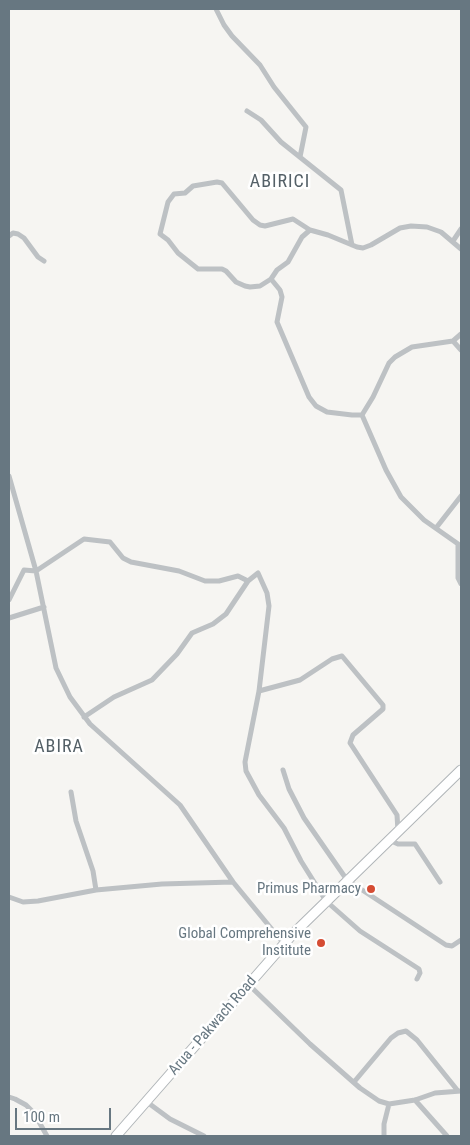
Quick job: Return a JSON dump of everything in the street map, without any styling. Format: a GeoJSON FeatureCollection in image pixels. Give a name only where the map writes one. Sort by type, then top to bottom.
{"type":"FeatureCollection","features":[{"type":"Feature","properties":{"kind":"main road","name":"Arua - Pakwach Road"},"geometry":{"type":"LineString","coordinates":[[116,1136],[284,944],[461,770]]}},
{"type":"Feature","properties":{"kind":"street"},"geometry":{"type":"LineString","coordinates":[[216,9],[232,36],[260,66],[306,127],[300,157]]}},
{"type":"Feature","properties":{"kind":"street"},"geometry":{"type":"LineString","coordinates":[[246,111],[261,120],[281,142],[341,190],[352,245]]}},
{"type":"Feature","properties":{"kind":"street"},"geometry":{"type":"LineString","coordinates":[[310,230],[302,237],[288,262],[277,270],[272,279],[260,286],[245,286],[236,282],[226,271],[198,269],[178,253],[168,240],[160,234],[163,219],[172,196],[176,193],[185,193],[193,186],[211,182],[222,183],[252,220],[260,225],[265,226],[293,219],[310,230],[363,248],[393,231],[411,226],[441,232],[461,249]]}},
{"type":"Feature","properties":{"kind":"street"},"geometry":{"type":"LineString","coordinates":[[453,241],[461,230]]}},
{"type":"Feature","properties":{"kind":"street"},"geometry":{"type":"LineString","coordinates":[[9,236],[14,233],[24,238],[38,257],[44,261]]}},
{"type":"Feature","properties":{"kind":"street"},"geometry":{"type":"LineString","coordinates":[[272,279],[282,296],[277,322],[309,397],[316,406],[327,412],[352,415],[362,414]]}},
{"type":"Feature","properties":{"kind":"street"},"geometry":{"type":"LineString","coordinates":[[362,414],[373,397],[389,363],[395,357],[412,347],[453,340],[461,334]]}},
{"type":"Feature","properties":{"kind":"street"},"geometry":{"type":"LineString","coordinates":[[453,340],[461,350]]}},
{"type":"Feature","properties":{"kind":"street"},"geometry":{"type":"LineString","coordinates":[[362,414],[386,470],[401,497],[424,520],[460,546],[458,578],[461,584]]}},
{"type":"Feature","properties":{"kind":"street"},"geometry":{"type":"LineString","coordinates":[[9,476],[36,571],[56,668],[70,697],[84,717],[176,801],[194,823],[233,882],[284,944]]}},
{"type":"Feature","properties":{"kind":"street"},"geometry":{"type":"LineString","coordinates":[[436,528],[461,496]]}},
{"type":"Feature","properties":{"kind":"street"},"geometry":{"type":"LineString","coordinates":[[9,600],[23,571],[36,571],[86,539],[110,542],[123,558],[131,562],[179,571],[211,582],[238,576],[248,581]]}},
{"type":"Feature","properties":{"kind":"street"},"geometry":{"type":"LineString","coordinates":[[84,717],[108,700],[152,680],[177,654],[192,633],[213,624],[226,614],[248,581],[258,573],[268,600],[259,691],[246,753],[246,771],[259,795],[284,828],[301,861],[326,901],[360,931],[418,968],[420,973],[417,979]]}},
{"type":"Feature","properties":{"kind":"street"},"geometry":{"type":"LineString","coordinates":[[9,618],[44,607]]}},
{"type":"Feature","properties":{"kind":"street"},"geometry":{"type":"LineString","coordinates":[[259,691],[300,680],[332,659],[342,656],[384,706],[383,709],[353,735],[350,743],[397,815],[398,831]]}},
{"type":"Feature","properties":{"kind":"street"},"geometry":{"type":"LineString","coordinates":[[283,770],[304,818],[347,880],[446,945],[452,946],[461,940]]}},
{"type":"Feature","properties":{"kind":"street"},"geometry":{"type":"LineString","coordinates":[[71,792],[76,821],[93,871],[96,890]]}},
{"type":"Feature","properties":{"kind":"street"},"geometry":{"type":"LineString","coordinates":[[389,840],[398,844],[415,844],[440,882]]}},
{"type":"Feature","properties":{"kind":"street"},"geometry":{"type":"LineString","coordinates":[[9,897],[24,902],[96,890],[162,884],[233,882]]}},
{"type":"Feature","properties":{"kind":"street"},"geometry":{"type":"LineString","coordinates":[[249,985],[310,1044],[376,1100],[389,1104],[415,1100],[435,1093],[460,1091]]}},
{"type":"Feature","properties":{"kind":"street"},"geometry":{"type":"LineString","coordinates":[[354,1082],[391,1038],[398,1033],[406,1031],[460,1091]]}},
{"type":"Feature","properties":{"kind":"street"},"geometry":{"type":"LineString","coordinates":[[9,1097],[26,1105],[34,1113],[47,1136]]}},
{"type":"Feature","properties":{"kind":"street"},"geometry":{"type":"LineString","coordinates":[[415,1100],[447,1136]]}},
{"type":"Feature","properties":{"kind":"street"},"geometry":{"type":"LineString","coordinates":[[146,1102],[170,1119],[204,1136]]}},
{"type":"Feature","properties":{"kind":"street"},"geometry":{"type":"LineString","coordinates":[[384,1136],[384,1124],[389,1104]]}},
{"type":"Feature","properties":{"kind":"place","name":"Primus Pharmacy"},"geometry":{"type":"Point","coordinates":[371,889]}},
{"type":"Feature","properties":{"kind":"place","name":"Global Comprehensive Institute"},"geometry":{"type":"Point","coordinates":[321,943]}},
{"type":"Feature","properties":{"kind":"district","name":"ABIRICI"},"geometry":{"type":"Point","coordinates":[280,182]}},
{"type":"Feature","properties":{"kind":"district","name":"ABIRA"},"geometry":{"type":"Point","coordinates":[59,747]}}]}
